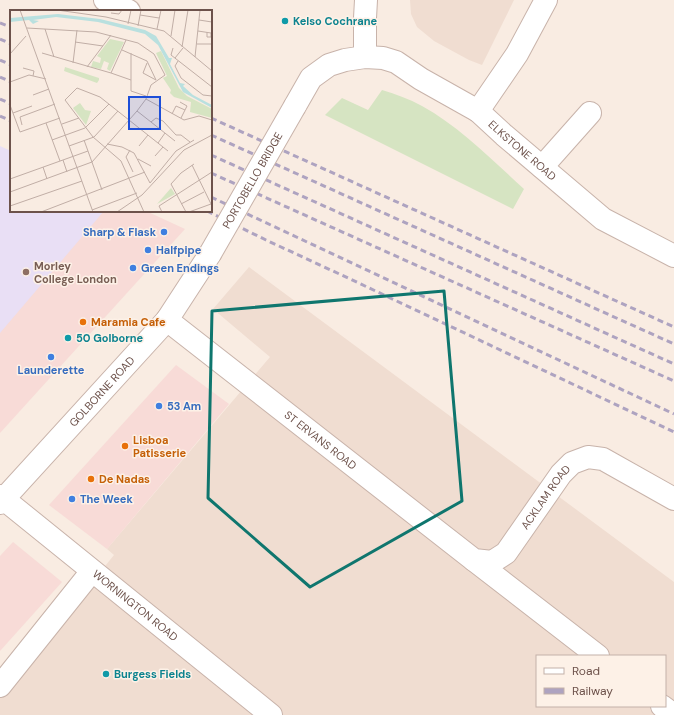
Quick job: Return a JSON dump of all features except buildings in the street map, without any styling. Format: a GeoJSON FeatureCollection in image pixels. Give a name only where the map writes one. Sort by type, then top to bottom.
{"type":"FeatureCollection","features":[{"type":"Feature","properties":{"kind":"street"},"geometry":{"type":"LineString","coordinates":[[106,0],[127,10]]}},
{"type":"Feature","properties":{"kind":"street"},"geometry":{"type":"LineString","coordinates":[[365,57],[366,0]]}},
{"type":"Feature","properties":{"kind":"street"},"geometry":{"type":"LineString","coordinates":[[478,111],[517,54],[546,0]]}},
{"type":"Feature","properties":{"kind":"street","name":"PORTOBELLO BRIDGE"},"geometry":{"type":"LineString","coordinates":[[210,254],[312,78],[329,65],[345,60],[365,57]]}},
{"type":"Feature","properties":{"kind":"street","name":"ELKSTONE ROAD"},"geometry":{"type":"LineString","coordinates":[[365,57],[383,58],[396,62],[421,79],[478,111],[603,219],[674,256]]}},
{"type":"Feature","properties":{"kind":"street"},"geometry":{"type":"LineString","coordinates":[[542,167],[590,113]]}},
{"type":"Feature","properties":{"kind":"street","name":"GOLBORNE ROAD"},"geometry":{"type":"LineString","coordinates":[[1,500],[167,320],[210,254]]}},
{"type":"Feature","properties":{"kind":"street","name":"ST ERVANS ROAD"},"geometry":{"type":"LineString","coordinates":[[167,320],[483,561],[597,655]]}},
{"type":"Feature","properties":{"kind":"street","name":"ACKLAM ROAD"},"geometry":{"type":"LineString","coordinates":[[483,561],[506,553],[561,474],[572,463],[588,458],[603,459],[674,499]]}},
{"type":"Feature","properties":{"kind":"street","name":"WORNINGTON ROAD"},"geometry":{"type":"LineString","coordinates":[[1,500],[271,715]]}},
{"type":"Feature","properties":{"kind":"street"},"geometry":{"type":"LineString","coordinates":[[0,686],[92,571]]}},
{"type":"Feature","properties":{"kind":"street"},"geometry":{"type":"LineString","coordinates":[[663,707],[674,715]]}},
{"type":"Feature","properties":{"kind":"highlighted area"},"geometry":{"type":"Polygon","coordinates":[[[444,291],[462,501],[310,587],[208,498],[212,311],[444,291]]]}},
{"type":"Feature","properties":{"kind":"shaded area"},"geometry":{"type":"Polygon","coordinates":[[[410,0],[514,0],[482,65],[469,60],[434,41],[417,27],[411,14],[410,0]]]}},
{"type":"Feature","properties":{"kind":"shaded area","name":"Morley College London"},"geometry":{"type":"Polygon","coordinates":[[[0,146],[10,151],[10,212],[103,212],[0,333],[0,146]]]}},
{"type":"Feature","properties":{"kind":"shaded area"},"geometry":{"type":"Polygon","coordinates":[[[102,212],[148,212],[185,229],[0,433],[0,331],[102,212]]]}},
{"type":"Feature","properties":{"kind":"shaded area"},"geometry":{"type":"Polygon","coordinates":[[[249,267],[674,582],[674,715],[0,715],[0,696],[114,555],[107,549],[270,357],[213,309],[249,267]]]}},
{"type":"Feature","properties":{"kind":"shaded area"},"geometry":{"type":"Polygon","coordinates":[[[176,365],[229,404],[107,549],[49,505],[176,365]]]}},
{"type":"Feature","properties":{"kind":"shaded area"},"geometry":{"type":"Polygon","coordinates":[[[13,542],[62,582],[0,651],[0,556],[13,542]]]}},
{"type":"Feature","properties":{"kind":"green space"},"geometry":{"type":"Polygon","coordinates":[[[382,90],[412,101],[436,114],[463,134],[488,156],[524,189],[513,209],[325,115],[342,98],[368,110],[382,90]]]}},
{"type":"Feature","properties":{"kind":"railway"},"geometry":{"type":"LineString","coordinates":[[0,23],[10,27]]}},
{"type":"Feature","properties":{"kind":"railway"},"geometry":{"type":"LineString","coordinates":[[0,39],[10,44]]}},
{"type":"Feature","properties":{"kind":"railway"},"geometry":{"type":"LineString","coordinates":[[0,60],[10,65]]}},
{"type":"Feature","properties":{"kind":"railway"},"geometry":{"type":"LineString","coordinates":[[0,77],[10,82]]}},
{"type":"Feature","properties":{"kind":"railway"},"geometry":{"type":"LineString","coordinates":[[0,99],[10,104]]}},
{"type":"Feature","properties":{"kind":"railway"},"geometry":{"type":"LineString","coordinates":[[0,116],[10,121]]}},
{"type":"Feature","properties":{"kind":"railway"},"geometry":{"type":"LineString","coordinates":[[212,118],[674,327]]}},
{"type":"Feature","properties":{"kind":"railway"},"geometry":{"type":"LineString","coordinates":[[212,135],[674,344]]}},
{"type":"Feature","properties":{"kind":"railway"},"geometry":{"type":"LineString","coordinates":[[212,155],[674,364]]}},
{"type":"Feature","properties":{"kind":"railway"},"geometry":{"type":"LineString","coordinates":[[212,173],[674,381]]}},
{"type":"Feature","properties":{"kind":"railway"},"geometry":{"type":"LineString","coordinates":[[212,197],[674,414]]}},
{"type":"Feature","properties":{"kind":"railway"},"geometry":{"type":"LineString","coordinates":[[209,212],[674,432]]}},
{"type":"Feature","properties":{"kind":"place","name":"Kelso Cochrane"},"geometry":{"type":"Point","coordinates":[285,21]}},
{"type":"Feature","properties":{"kind":"place","name":"Sharp & Flask"},"geometry":{"type":"Point","coordinates":[164,232]}},
{"type":"Feature","properties":{"kind":"place","name":"Halfpipe"},"geometry":{"type":"Point","coordinates":[148,250]}},
{"type":"Feature","properties":{"kind":"place","name":"Green Endings"},"geometry":{"type":"Point","coordinates":[133,268]}},
{"type":"Feature","properties":{"kind":"place","name":"Morley College London"},"geometry":{"type":"Point","coordinates":[26,272]}},
{"type":"Feature","properties":{"kind":"place","name":"Maramia Cafe"},"geometry":{"type":"Point","coordinates":[83,322]}},
{"type":"Feature","properties":{"kind":"place","name":"50 Golborne"},"geometry":{"type":"Point","coordinates":[68,338]}},
{"type":"Feature","properties":{"kind":"place","name":"Launderette"},"geometry":{"type":"Point","coordinates":[51,357]}},
{"type":"Feature","properties":{"kind":"place","name":"53 Am"},"geometry":{"type":"Point","coordinates":[159,406]}},
{"type":"Feature","properties":{"kind":"place","name":"Lisboa Patisserie"},"geometry":{"type":"Point","coordinates":[125,446]}},
{"type":"Feature","properties":{"kind":"place","name":"De Nadas"},"geometry":{"type":"Point","coordinates":[91,479]}},
{"type":"Feature","properties":{"kind":"place","name":"The Week"},"geometry":{"type":"Point","coordinates":[72,499]}},
{"type":"Feature","properties":{"kind":"place","name":"Burgess Fields"},"geometry":{"type":"Point","coordinates":[106,674]}}]}
